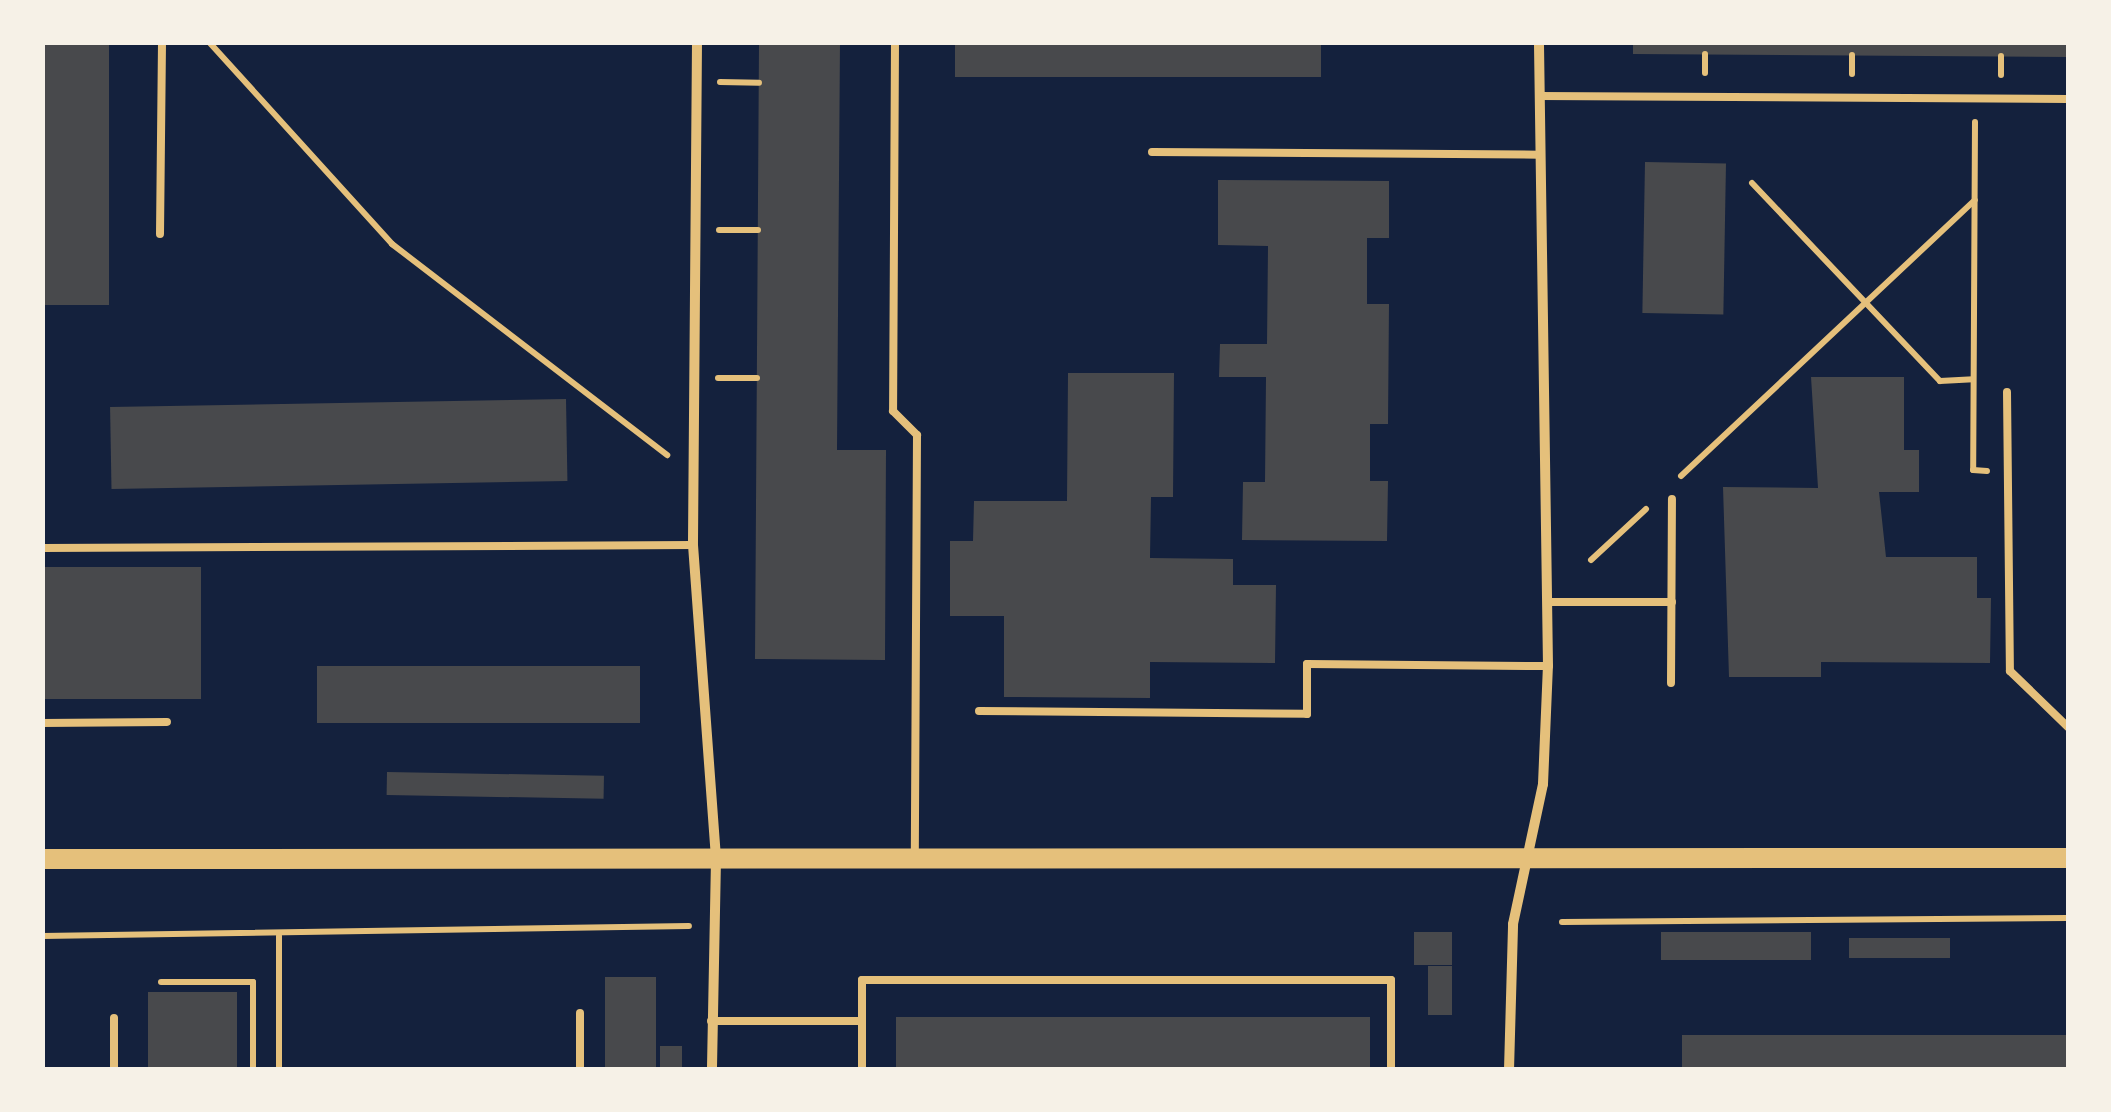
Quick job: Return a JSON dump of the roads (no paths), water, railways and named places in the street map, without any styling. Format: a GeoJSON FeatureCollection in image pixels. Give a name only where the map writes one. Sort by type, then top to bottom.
{"type":"FeatureCollection","features":[{"type":"Feature","properties":{"kind":"main road"},"geometry":{"type":"LineString","coordinates":[[42,859],[1527,862],[2068,858]]}},
{"type":"Feature","properties":{"kind":"street"},"geometry":{"type":"LineString","coordinates":[[697,42],[693,545],[716,859],[712,1070]]}},
{"type":"Feature","properties":{"kind":"street"},"geometry":{"type":"LineString","coordinates":[[1510,1070],[1514,924],[1543,784],[1548,666],[1538,42]]}},
{"type":"Feature","properties":{"kind":"lane"},"geometry":{"type":"LineString","coordinates":[[160,234],[162,42]]}},
{"type":"Feature","properties":{"kind":"lane"},"geometry":{"type":"LineString","coordinates":[[895,42],[892,411],[918,435],[915,862]]}},
{"type":"Feature","properties":{"kind":"lane"},"geometry":{"type":"LineString","coordinates":[[1540,96],[2068,99]]}},
{"type":"Feature","properties":{"kind":"lane"},"geometry":{"type":"LineString","coordinates":[[1152,152],[1540,156]]}},
{"type":"Feature","properties":{"kind":"lane"},"geometry":{"type":"LineString","coordinates":[[2007,392],[2010,672],[2068,727]]}},
{"type":"Feature","properties":{"kind":"lane"},"geometry":{"type":"LineString","coordinates":[[1671,684],[1672,499]]}},
{"type":"Feature","properties":{"kind":"lane"},"geometry":{"type":"LineString","coordinates":[[42,548],[693,545]]}},
{"type":"Feature","properties":{"kind":"lane"},"geometry":{"type":"LineString","coordinates":[[1548,602],[1672,602]]}},
{"type":"Feature","properties":{"kind":"lane"},"geometry":{"type":"LineString","coordinates":[[979,711],[1307,714],[1308,664],[1548,666]]}},
{"type":"Feature","properties":{"kind":"lane"},"geometry":{"type":"LineString","coordinates":[[42,723],[167,722]]}},
{"type":"Feature","properties":{"kind":"lane"},"geometry":{"type":"LineString","coordinates":[[862,1070],[862,980],[1391,980],[1391,1070]]}},
{"type":"Feature","properties":{"kind":"lane"},"geometry":{"type":"LineString","coordinates":[[580,1013],[580,1070]]}},
{"type":"Feature","properties":{"kind":"lane"},"geometry":{"type":"LineString","coordinates":[[114,1018],[114,1070]]}},
{"type":"Feature","properties":{"kind":"lane"},"geometry":{"type":"LineString","coordinates":[[712,1021],[862,1021]]}}]}
